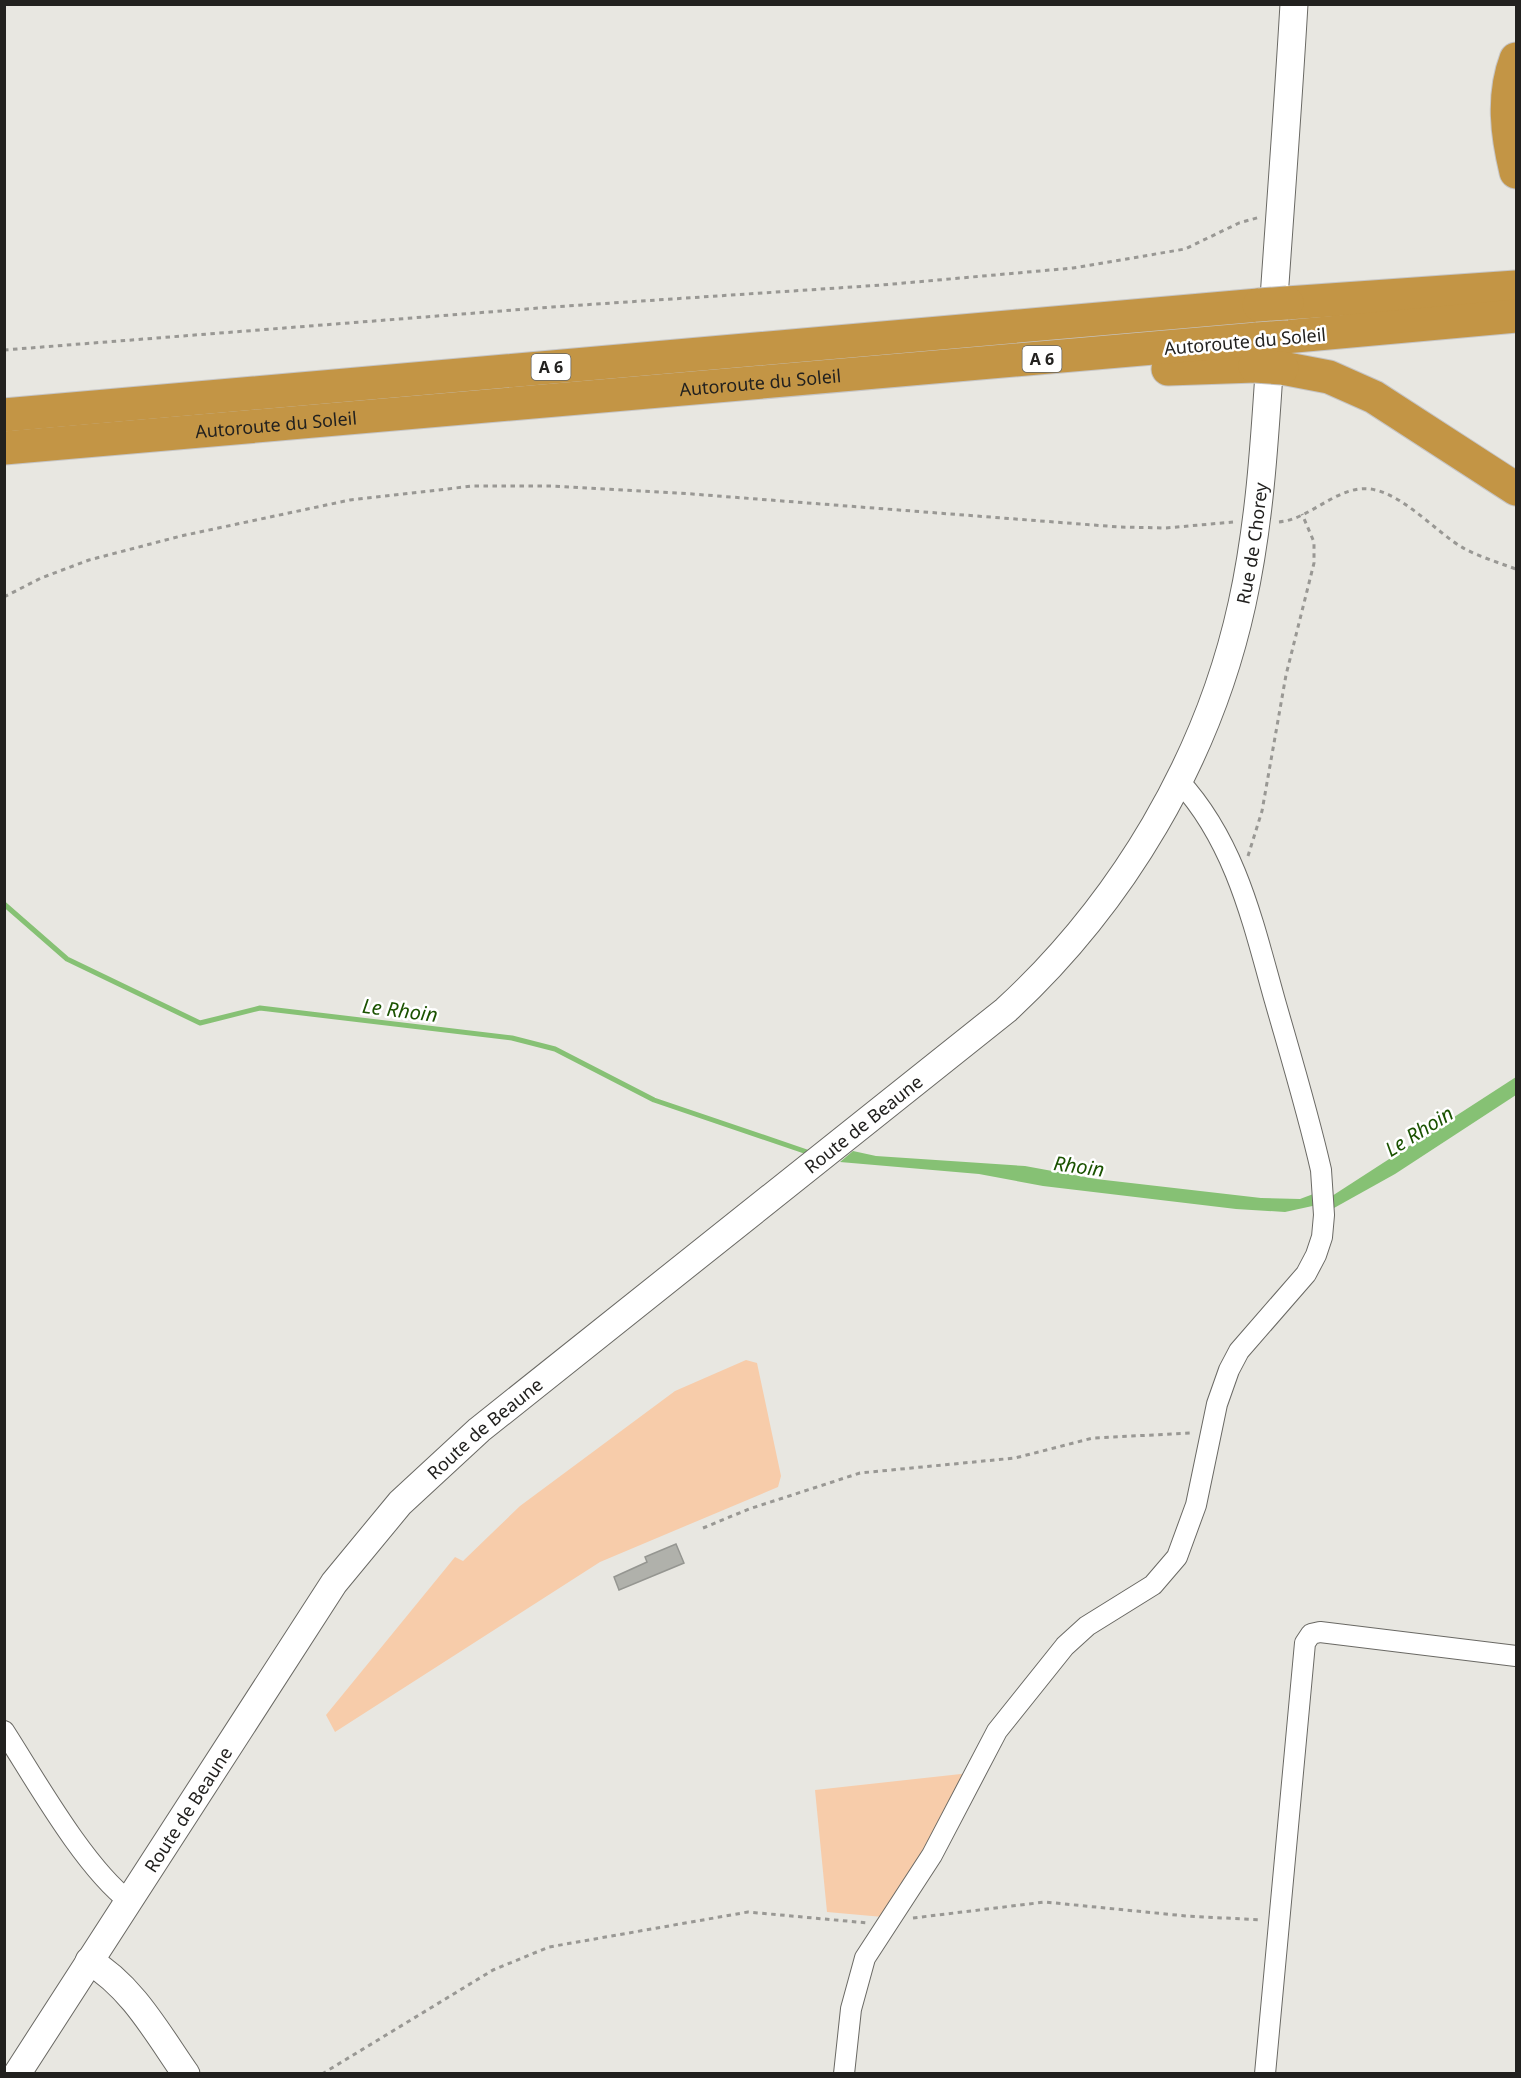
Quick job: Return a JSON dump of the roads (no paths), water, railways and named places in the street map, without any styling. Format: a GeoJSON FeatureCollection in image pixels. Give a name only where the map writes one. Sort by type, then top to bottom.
{"type":"FeatureCollection","features":[{"type":"Feature","properties":{"kind":"highway"},"geometry":{"type":"LineString","coordinates":[[1516,59],[1510,81],[1507,109],[1510,144],[1516,172]]}},
{"type":"Feature","properties":{"kind":"highway"},"geometry":{"type":"LineString","coordinates":[[1390,293],[1516,269]]}},
{"type":"Feature","properties":{"kind":"highway","name":"Autoroute du Soleil"},"geometry":{"type":"LineString","coordinates":[[4,415],[1390,293],[1516,287]]}},
{"type":"Feature","properties":{"kind":"highway","name":"Autoroute du Soleil"},"geometry":{"type":"LineString","coordinates":[[4,448],[826,378],[1270,353],[1516,316]]}},
{"type":"Feature","properties":{"kind":"highway"},"geometry":{"type":"LineString","coordinates":[[1270,353],[1361,391],[1401,414],[1516,489]]}},
{"type":"Feature","properties":{"kind":"street","name":"Rue de Chorey"},"geometry":{"type":"LineString","coordinates":[[1006,1010],[1054,962],[1095,913],[1136,855],[1179,781],[1209,713],[1229,654],[1244,595],[1257,519],[1294,4]]}},
{"type":"Feature","properties":{"kind":"street"},"geometry":{"type":"LineString","coordinates":[[844,2073],[858,1978],[875,1939],[891,1920],[932,1855],[997,1731],[1037,1679],[1065,1646],[1087,1626],[1153,1585],[1177,1557],[1196,1505],[1211,1432],[1229,1370],[1239,1351],[1306,1274],[1322,1237],[1324,1215],[1321,1170],[1310,1122],[1251,911],[1236,872],[1198,804],[1179,781]]}},
{"type":"Feature","properties":{"kind":"street","name":"Route de Beaune"},"geometry":{"type":"LineString","coordinates":[[17,2073],[334,1583],[379,1526],[422,1480],[604,1329],[952,1056],[1006,1010]]}},
{"type":"Feature","properties":{"kind":"street"},"geometry":{"type":"LineString","coordinates":[[1265,2073],[1305,1643],[1311,1634],[1320,1632],[1516,1656]]}},
{"type":"Feature","properties":{"kind":"street"},"geometry":{"type":"LineString","coordinates":[[4,1731],[43,1792],[90,1858],[114,1888],[129,1901]]}},
{"type":"Feature","properties":{"kind":"street"},"geometry":{"type":"LineString","coordinates":[[89,1961],[118,1984],[137,2005],[186,2073]]}},
{"type":"Feature","properties":{"kind":"waterway","name":"Le Rhoin"},"geometry":{"type":"LineString","coordinates":[[4,904],[67,959],[200,1023],[260,1008],[512,1038],[555,1049],[654,1100],[807,1152]]}},
{"type":"Feature","properties":{"kind":"water label","name":"Rhoin"},"geometry":{"type":"Point","coordinates":[1079,1166]}}]}
